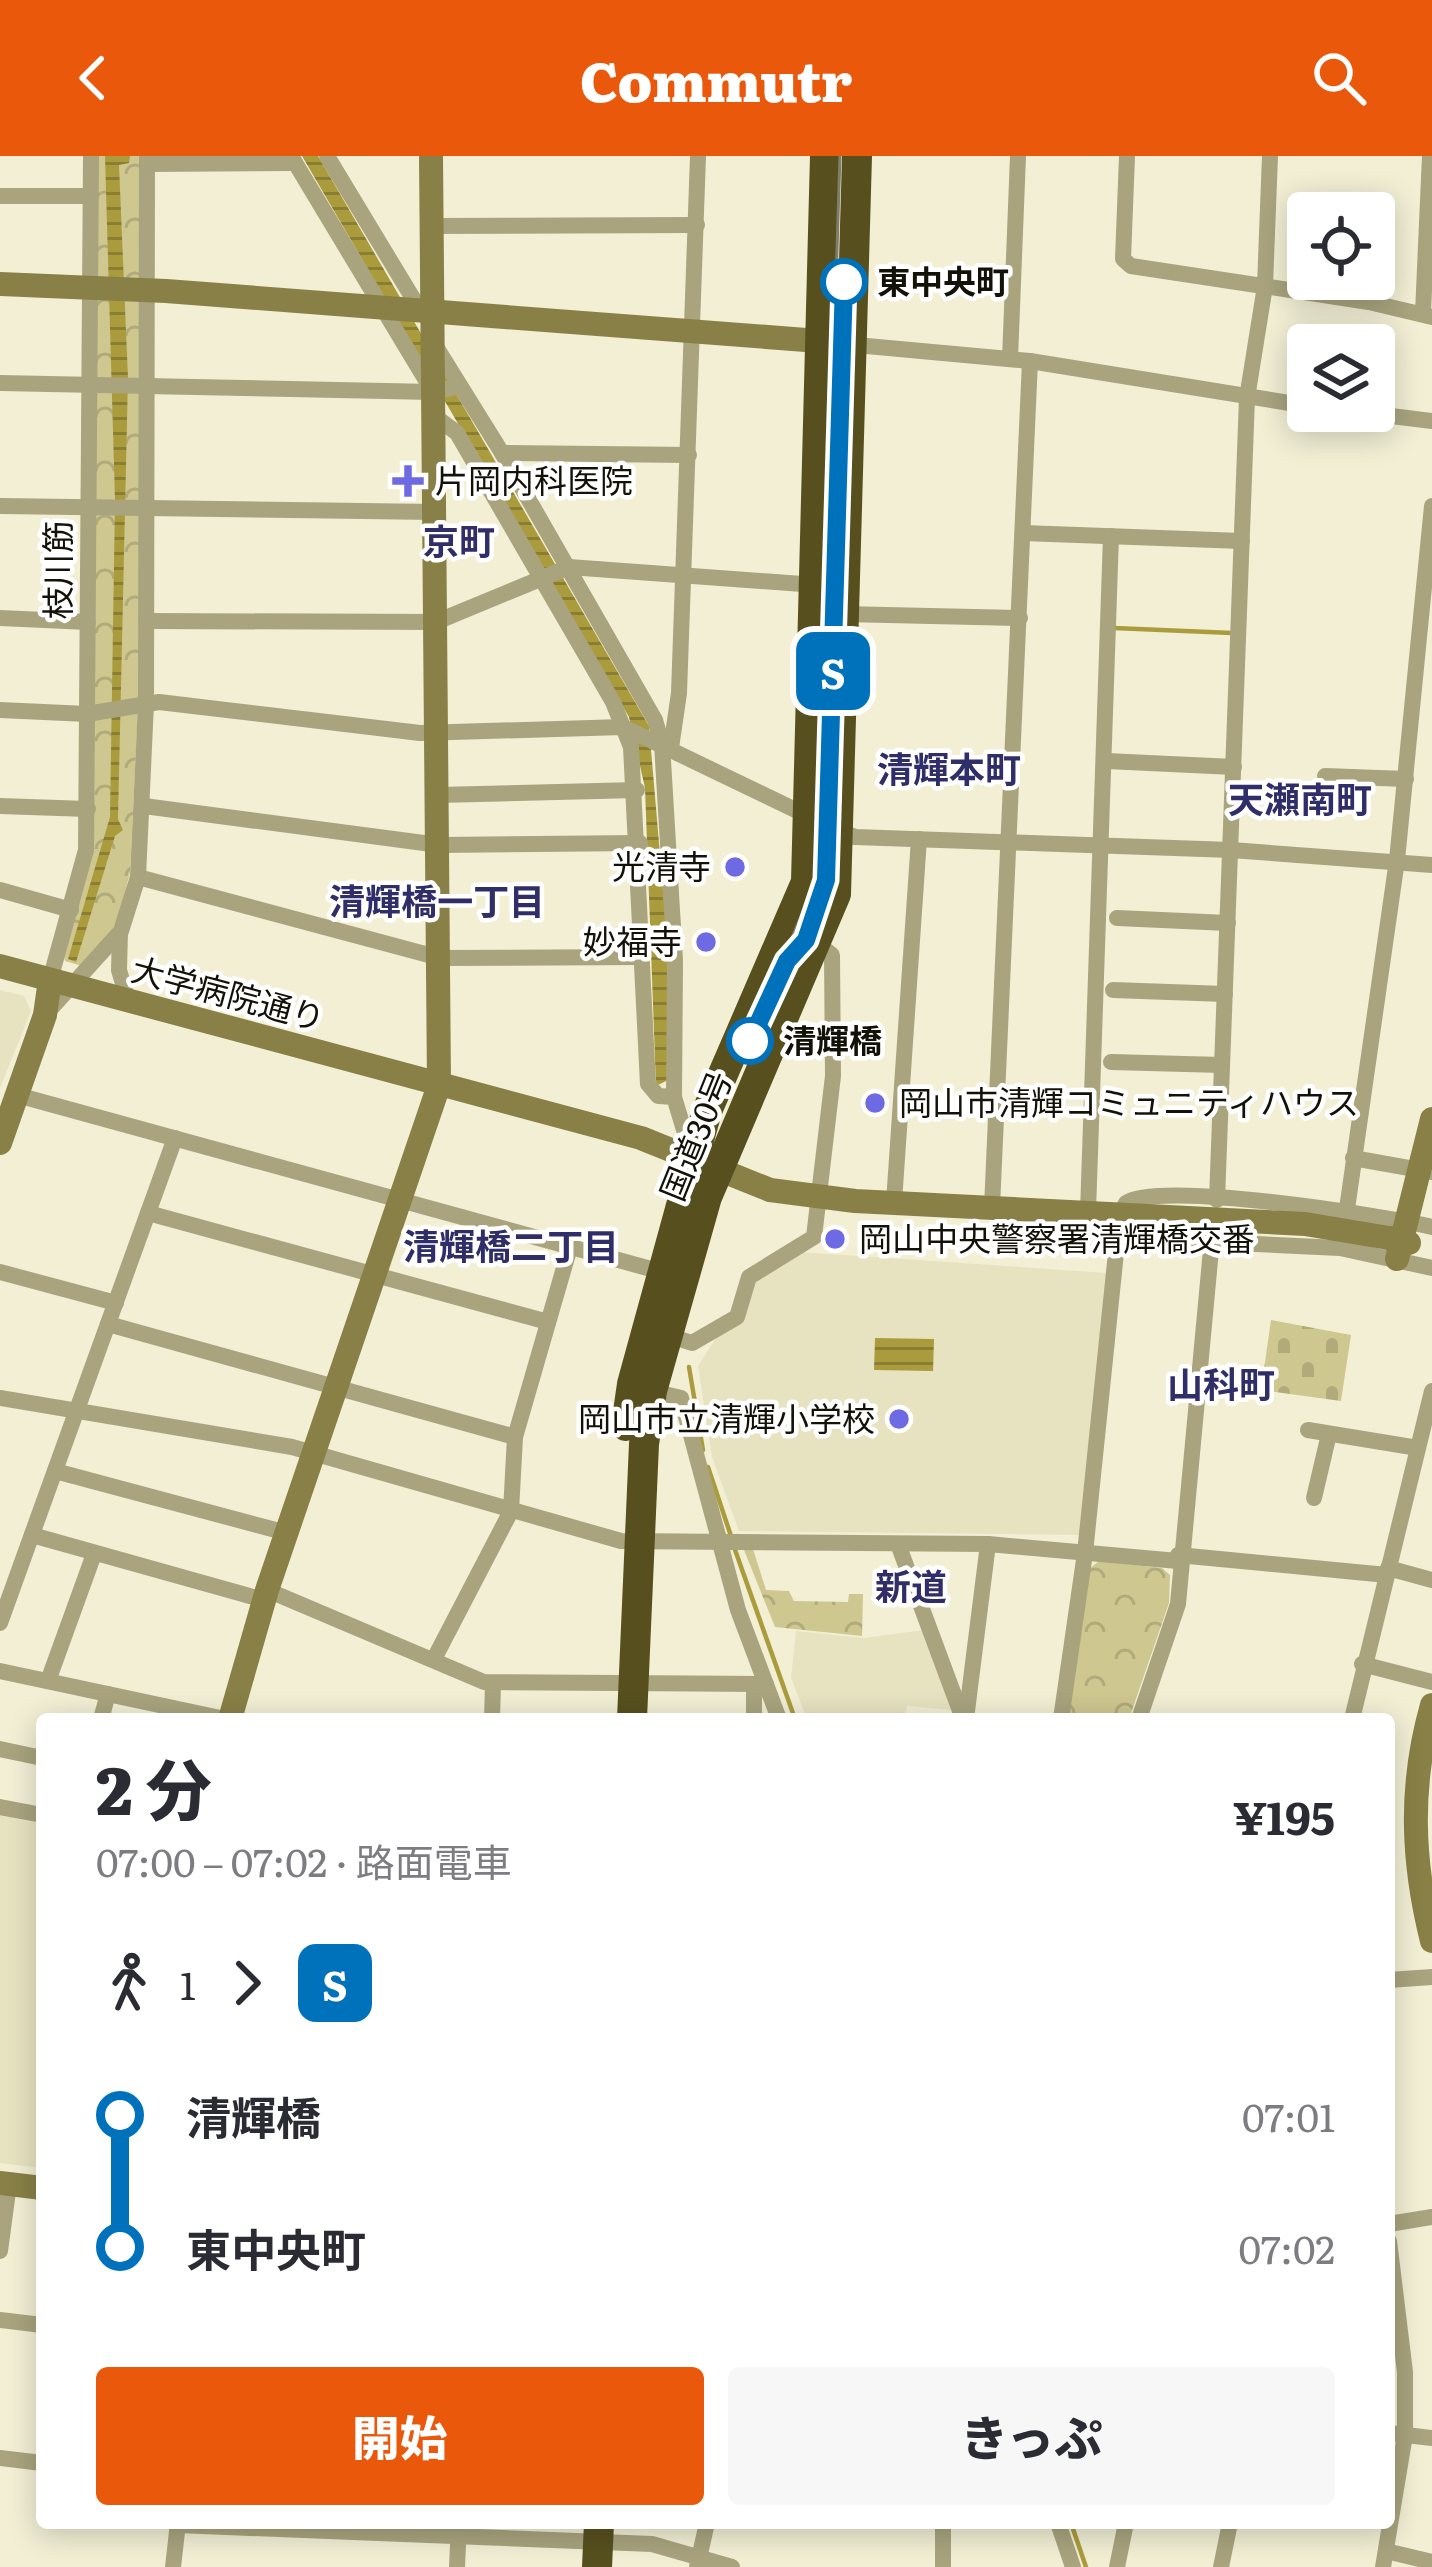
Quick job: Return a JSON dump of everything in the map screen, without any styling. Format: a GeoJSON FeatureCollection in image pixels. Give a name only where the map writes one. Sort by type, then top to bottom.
{"type":"FeatureCollection","features":[{"type":"Feature","properties":{"kind":"highway","name":"国道30号"},"geometry":{"type":"LineString","coordinates":[[630,1542],[652,1391],[705,1165],[707,1111],[802,897],[810,817],[825,156]]}},
{"type":"Feature","properties":{"kind":"highway","name":"国道30号"},"geometry":{"type":"LineString","coordinates":[[616,1713],[624,1682],[630,1542],[628,1410],[662,1272],[705,1165],[817,943],[836,894],[857,156]]}},
{"type":"Feature","properties":{"kind":"highway","name":"国道30号"},"geometry":{"type":"LineString","coordinates":[[624,1682],[631,1713]]}},
{"type":"Feature","properties":{"kind":"street","name":"枝川筋"},"geometry":{"type":"LineString","coordinates":[[62,983],[71,910],[86,850],[88,809],[88,385],[117,289],[91,196],[91,156]]}},
{"type":"Feature","properties":{"kind":"street"},"geometry":{"type":"LineString","coordinates":[[327,156],[421,310],[441,392],[457,433],[655,720],[662,744]]}},
{"type":"Feature","properties":{"kind":"street"},"geometry":{"type":"LineString","coordinates":[[421,310],[432,226],[431,156]]}},
{"type":"Feature","properties":{"kind":"street"},"geometry":{"type":"LineString","coordinates":[[698,156],[684,574],[662,744],[675,960],[674,1096],[705,1165]]}},
{"type":"Feature","properties":{"kind":"street"},"geometry":{"type":"LineString","coordinates":[[1010,359],[1018,156]]}},
{"type":"Feature","properties":{"kind":"street"},"geometry":{"type":"LineString","coordinates":[[1126,156],[1123,259],[1131,266],[1427,315],[1430,156]]}},
{"type":"Feature","properties":{"kind":"street"},"geometry":{"type":"LineString","coordinates":[[1217,1200],[1247,398],[1265,286],[1270,156]]}},
{"type":"Feature","properties":{"kind":"street"},"geometry":{"type":"LineString","coordinates":[[128,1001],[119,970],[121,931],[138,877],[144,806],[146,621],[138,511],[138,386],[117,289],[147,160],[293,160],[381,307],[441,392],[502,452],[626,728],[637,790],[648,1084],[658,1096],[674,1096]]}},
{"type":"Feature","properties":{"kind":"street"},"geometry":{"type":"LineString","coordinates":[[0,196],[91,196]]}},
{"type":"Feature","properties":{"kind":"street"},"geometry":{"type":"LineString","coordinates":[[432,226],[697,225]]}},
{"type":"Feature","properties":{"kind":"street"},"geometry":{"type":"LineString","coordinates":[[0,284],[819,341],[1030,361],[1287,403]]}},
{"type":"Feature","properties":{"kind":"street"},"geometry":{"type":"LineString","coordinates":[[992,1207],[1030,361]]}},
{"type":"Feature","properties":{"kind":"street"},"geometry":{"type":"LineString","coordinates":[[0,383],[441,392]]}},
{"type":"Feature","properties":{"kind":"street"},"geometry":{"type":"LineString","coordinates":[[229,1713],[440,1085],[434,512],[441,392]]}},
{"type":"Feature","properties":{"kind":"street"},"geometry":{"type":"LineString","coordinates":[[1395,416],[1432,421]]}},
{"type":"Feature","properties":{"kind":"street"},"geometry":{"type":"LineString","coordinates":[[502,452],[689,455]]}},
{"type":"Feature","properties":{"kind":"street"},"geometry":{"type":"LineString","coordinates":[[0,506],[434,512]]}},
{"type":"Feature","properties":{"kind":"street"},"geometry":{"type":"LineString","coordinates":[[1347,1209],[1428,604],[1432,506]]}},
{"type":"Feature","properties":{"kind":"street"},"geometry":{"type":"LineString","coordinates":[[1023,533],[1242,542]]}},
{"type":"Feature","properties":{"kind":"street"},"geometry":{"type":"LineString","coordinates":[[1088,1213],[1111,536]]}},
{"type":"Feature","properties":{"kind":"street"},"geometry":{"type":"LineString","coordinates":[[146,621],[436,622],[556,574],[684,574],[816,585]]}},
{"type":"Feature","properties":{"kind":"street"},"geometry":{"type":"LineString","coordinates":[[844,614],[1020,618]]}},
{"type":"Feature","properties":{"kind":"street"},"geometry":{"type":"LineString","coordinates":[[0,618],[88,622]]}},
{"type":"Feature","properties":{"kind":"street"},"geometry":{"type":"LineString","coordinates":[[0,710],[87,714],[146,704],[437,734],[626,728],[855,837],[1231,850],[1432,865]]}},
{"type":"Feature","properties":{"kind":"street"},"geometry":{"type":"LineString","coordinates":[[1106,761],[1234,767]]}},
{"type":"Feature","properties":{"kind":"street"},"geometry":{"type":"LineString","coordinates":[[1325,776],[1406,779]]}},
{"type":"Feature","properties":{"kind":"street"},"geometry":{"type":"LineString","coordinates":[[438,794],[637,790]]}},
{"type":"Feature","properties":{"kind":"street"},"geometry":{"type":"LineString","coordinates":[[0,806],[88,809]]}},
{"type":"Feature","properties":{"kind":"street"},"geometry":{"type":"LineString","coordinates":[[144,806],[439,845],[640,844]]}},
{"type":"Feature","properties":{"kind":"street"},"geometry":{"type":"LineString","coordinates":[[894,1202],[919,839]]}},
{"type":"Feature","properties":{"kind":"street"},"geometry":{"type":"LineString","coordinates":[[138,877],[440,958],[642,957]]}},
{"type":"Feature","properties":{"kind":"street"},"geometry":{"type":"LineString","coordinates":[[0,890],[71,910]]}},
{"type":"Feature","properties":{"kind":"street"},"geometry":{"type":"LineString","coordinates":[[1117,918],[1228,923]]}},
{"type":"Feature","properties":{"kind":"street"},"geometry":{"type":"LineString","coordinates":[[0,1143],[45,1015],[62,983],[121,931]]}},
{"type":"Feature","properties":{"kind":"street"},"geometry":{"type":"LineString","coordinates":[[668,1335],[692,1343],[736,1317],[749,1276],[814,1237],[833,1076],[832,955],[817,943]]}},
{"type":"Feature","properties":{"kind":"street","name":"大学病院通り"},"geometry":{"type":"LineString","coordinates":[[0,966],[641,1138],[751,1186],[817,1197],[1333,1226],[1407,1242]]}},
{"type":"Feature","properties":{"kind":"street"},"geometry":{"type":"LineString","coordinates":[[1113,990],[1225,994]]}},
{"type":"Feature","properties":{"kind":"street"},"geometry":{"type":"LineString","coordinates":[[1112,1062],[1222,1065]]}},
{"type":"Feature","properties":{"kind":"street"},"geometry":{"type":"LineString","coordinates":[[17,1094],[662,1272]]}},
{"type":"Feature","properties":{"kind":"street"},"geometry":{"type":"LineString","coordinates":[[1407,1242],[1432,1119]]}},
{"type":"Feature","properties":{"kind":"street"},"geometry":{"type":"LineString","coordinates":[[0,1623],[5,1593],[32,1535],[175,1138]]}},
{"type":"Feature","properties":{"kind":"street"},"geometry":{"type":"LineString","coordinates":[[1353,1158],[1425,1171]]}},
{"type":"Feature","properties":{"kind":"street"},"geometry":{"type":"LineString","coordinates":[[1062,1713],[1085,1553],[1120,1214],[1131,1198],[1347,1209],[1407,1242],[1432,1268]]}},
{"type":"Feature","properties":{"kind":"street"},"geometry":{"type":"LineString","coordinates":[[148,1213],[548,1322]]}},
{"type":"Feature","properties":{"kind":"street"},"geometry":{"type":"LineString","coordinates":[[1120,1214],[1130,1229],[1150,1239],[1340,1248],[1407,1242],[1432,1227]]}},
{"type":"Feature","properties":{"kind":"street"},"geometry":{"type":"LineString","coordinates":[[1141,1713],[1178,1604],[1178,1558],[1212,1239]]}},
{"type":"Feature","properties":{"kind":"street"},"geometry":{"type":"LineString","coordinates":[[434,1659],[511,1510],[515,1437],[569,1246]]}},
{"type":"Feature","properties":{"kind":"street"},"geometry":{"type":"LineString","coordinates":[[0,1272],[116,1303]]}},
{"type":"Feature","properties":{"kind":"street"},"geometry":{"type":"LineString","coordinates":[[108,1324],[515,1437]]}},
{"type":"Feature","properties":{"kind":"street"},"geometry":{"type":"LineString","coordinates":[[652,1391],[681,1398],[728,1543],[760,1685],[776,1713]]}},
{"type":"Feature","properties":{"kind":"street"},"geometry":{"type":"LineString","coordinates":[[1353,1713],[1432,1391]]}},
{"type":"Feature","properties":{"kind":"street"},"geometry":{"type":"LineString","coordinates":[[0,1398],[314,1453],[630,1542],[988,1544],[1388,1572],[1432,1580]]}},
{"type":"Feature","properties":{"kind":"street"},"geometry":{"type":"LineString","coordinates":[[1308,1430],[1418,1448]]}},
{"type":"Feature","properties":{"kind":"street"},"geometry":{"type":"LineString","coordinates":[[1314,1498],[1329,1434]]}},
{"type":"Feature","properties":{"kind":"street"},"geometry":{"type":"LineString","coordinates":[[55,1471],[287,1533]]}},
{"type":"Feature","properties":{"kind":"street"},"geometry":{"type":"LineString","coordinates":[[32,1535],[266,1595],[493,1684],[760,1685]]}},
{"type":"Feature","properties":{"kind":"street"},"geometry":{"type":"LineString","coordinates":[[898,1544],[962,1712]]}},
{"type":"Feature","properties":{"kind":"street"},"geometry":{"type":"LineString","coordinates":[[962,1712],[988,1544]]}},
{"type":"Feature","properties":{"kind":"street"},"geometry":{"type":"LineString","coordinates":[[48,1681],[94,1554]]}},
{"type":"Feature","properties":{"kind":"street"},"geometry":{"type":"LineString","coordinates":[[1362,1664],[1432,1682]]}},
{"type":"Feature","properties":{"kind":"street"},"geometry":{"type":"LineString","coordinates":[[0,1671],[199,1713]]}},
{"type":"Feature","properties":{"kind":"street"},"geometry":{"type":"LineString","coordinates":[[492,1713],[493,1684]]}},
{"type":"Feature","properties":{"kind":"street"},"geometry":{"type":"LineString","coordinates":[[755,1713],[760,1685]]}},
{"type":"Feature","properties":{"kind":"street"},"geometry":{"type":"LineString","coordinates":[[103,1713],[109,1694]]}},
{"type":"Feature","properties":{"kind":"street"},"geometry":{"type":"LineString","coordinates":[[1432,1705],[1416,1774],[1414,1810],[1419,1892],[1432,1942]]}},
{"type":"Feature","properties":{"kind":"street"},"geometry":{"type":"LineString","coordinates":[[0,1749],[36,1757]]}},
{"type":"Feature","properties":{"kind":"street"},"geometry":{"type":"LineString","coordinates":[[0,1808],[36,1814]]}},
{"type":"Feature","properties":{"kind":"street"},"geometry":{"type":"LineString","coordinates":[[1395,1980],[1432,1978]]}},
{"type":"Feature","properties":{"kind":"street"},"geometry":{"type":"LineString","coordinates":[[0,2251],[4,2183],[36,2187]]}},
{"type":"Feature","properties":{"kind":"street"},"geometry":{"type":"LineString","coordinates":[[1395,2223],[1432,2217]]}},
{"type":"Feature","properties":{"kind":"street"},"geometry":{"type":"LineString","coordinates":[[1395,2290],[1405,2372],[1397,2434],[1432,2438]]}},
{"type":"Feature","properties":{"kind":"street"},"geometry":{"type":"LineString","coordinates":[[0,2320],[36,2324]]}},
{"type":"Feature","properties":{"kind":"street"},"geometry":{"type":"LineString","coordinates":[[0,2458],[36,2462]]}},
{"type":"Feature","properties":{"kind":"street"},"geometry":{"type":"LineString","coordinates":[[173,2567],[177,2529]]}},
{"type":"Feature","properties":{"kind":"street"},"geometry":{"type":"LineString","coordinates":[[411,2529],[588,2544],[652,2544],[699,2562],[732,2567]]}},
{"type":"Feature","properties":{"kind":"street"},"geometry":{"type":"LineString","coordinates":[[699,2562],[706,2529]]}},
{"type":"Feature","properties":{"kind":"street"},"geometry":{"type":"LineString","coordinates":[[943,2567],[944,2529]]}},
{"type":"Feature","properties":{"kind":"street"},"geometry":{"type":"LineString","coordinates":[[1060,2529],[1073,2567]]}},
{"type":"Feature","properties":{"kind":"street"},"geometry":{"type":"LineString","coordinates":[[1117,2567],[1125,2529]]}},
{"type":"Feature","properties":{"kind":"street"},"geometry":{"type":"LineString","coordinates":[[1221,2567],[1230,2529]]}},
{"type":"Feature","properties":{"kind":"street"},"geometry":{"type":"LineString","coordinates":[[1387,2529],[1384,2559],[1432,2561]]}},
{"type":"Feature","properties":{"kind":"street"},"geometry":{"type":"LineString","coordinates":[[457,2567],[458,2530]]}},
{"type":"Feature","properties":{"kind":"shaded area"},"geometry":{"type":"Polygon","coordinates":[[[105,156],[130,156],[129,163],[119,165],[128,378],[118,819],[123,830],[115,836],[76,962],[68,959],[110,817],[115,500],[105,156]]]}},
{"type":"Feature","properties":{"kind":"shaded area"},"geometry":{"type":"Polygon","coordinates":[[[302,156],[318,156],[649,726],[669,960],[668,1080],[656,1086],[645,788],[629,717],[302,156]]]}},
{"type":"Feature","properties":{"kind":"shaded area"},"geometry":{"type":"Polygon","coordinates":[[[0,990],[24,996],[31,1011],[0,1088],[0,990]]]}},
{"type":"Feature","properties":{"kind":"shaded area","name":"岡山市立清輝小学校"},"geometry":{"type":"Polygon","coordinates":[[[800,1252],[1108,1273],[1080,1535],[739,1531],[712,1457],[698,1366],[754,1279],[800,1252]]]}},
{"type":"Feature","properties":{"kind":"shaded area"},"geometry":{"type":"Polygon","coordinates":[[[875,1338],[934,1339],[933,1371],[874,1370],[875,1338]]]}},
{"type":"Feature","properties":{"kind":"shaded area"},"geometry":{"type":"Polygon","coordinates":[[[924,1630],[951,1710],[907,1706],[906,1713],[805,1713],[791,1678],[796,1631],[864,1638],[924,1630]]]}},
{"type":"Feature","properties":{"kind":"shaded area"},"geometry":{"type":"Polygon","coordinates":[[[0,1815],[36,1823],[36,2167],[0,2163],[0,1815]]]}},
{"type":"Feature","properties":{"kind":"green space"},"geometry":{"type":"Polygon","coordinates":[[[97,156],[140,156],[139,689],[130,873],[118,919],[98,955],[82,966],[65,961],[63,952],[84,885],[93,802],[97,156]]]}},
{"type":"Feature","properties":{"kind":"green space"},"geometry":{"type":"Polygon","coordinates":[[[1271,1320],[1351,1335],[1341,1401],[1261,1390],[1271,1320]]]}},
{"type":"Feature","properties":{"kind":"green space"},"geometry":{"type":"Polygon","coordinates":[[[753,1549],[766,1590],[789,1591],[794,1601],[848,1602],[849,1594],[863,1594],[862,1636],[775,1627],[744,1550],[753,1549]]]}},
{"type":"Feature","properties":{"kind":"green space"},"geometry":{"type":"Polygon","coordinates":[[[1099,1561],[1162,1568],[1170,1575],[1169,1603],[1131,1713],[1068,1713],[1089,1569],[1099,1561]]]}},
{"type":"Feature","properties":{"kind":"waterway"},"geometry":{"type":"LineString","coordinates":[[1114,628],[1232,633]]}},
{"type":"Feature","properties":{"kind":"waterway"},"geometry":{"type":"LineString","coordinates":[[689,1367],[703,1450]]}},
{"type":"Feature","properties":{"kind":"waterway"},"geometry":{"type":"LineString","coordinates":[[708,1467],[731,1536]]}},
{"type":"Feature","properties":{"kind":"waterway"},"geometry":{"type":"LineString","coordinates":[[734,1547],[793,1713]]}},
{"type":"Feature","properties":{"kind":"waterway"},"geometry":{"type":"LineString","coordinates":[[1073,2529],[1086,2567]]}},
{"type":"Feature","properties":{"kind":"tram line"},"geometry":{"type":"LineString","coordinates":[[742,1057],[817,878],[840,156]]}},
{"type":"Feature","properties":{"kind":"tram line","name":"S"},"geometry":{"type":"LineString","coordinates":[[750,1041],[787,961],[806,940],[826,880],[844,282]]}},
{"type":"Feature","properties":{"kind":"place","name":"東中央町"},"geometry":{"type":"Point","coordinates":[844,282]}},
{"type":"Feature","properties":{"kind":"place","name":"片岡内科医院"},"geometry":{"type":"Point","coordinates":[408,481]}},
{"type":"Feature","properties":{"kind":"place","name":"光清寺"},"geometry":{"type":"Point","coordinates":[735,867]}},
{"type":"Feature","properties":{"kind":"place","name":"妙福寺"},"geometry":{"type":"Point","coordinates":[706,942]}},
{"type":"Feature","properties":{"kind":"place","name":"清輝橋"},"geometry":{"type":"Point","coordinates":[750,1041]}},
{"type":"Feature","properties":{"kind":"place","name":"岡山市清輝コミュニティハウス"},"geometry":{"type":"Point","coordinates":[875,1103]}},
{"type":"Feature","properties":{"kind":"place","name":"岡山中央警察署清輝橋交番"},"geometry":{"type":"Point","coordinates":[835,1239]}},
{"type":"Feature","properties":{"kind":"place","name":"岡山市立清輝小学校"},"geometry":{"type":"Point","coordinates":[899,1419]}},
{"type":"Feature","properties":{"kind":"district","name":"京町"},"geometry":{"type":"Point","coordinates":[459,542]}},
{"type":"Feature","properties":{"kind":"district","name":"清輝本町"},"geometry":{"type":"Point","coordinates":[949,770]}},
{"type":"Feature","properties":{"kind":"district","name":"天瀬南町"},"geometry":{"type":"Point","coordinates":[1300,800]}},
{"type":"Feature","properties":{"kind":"district","name":"清輝橋一丁目"},"geometry":{"type":"Point","coordinates":[437,902]}},
{"type":"Feature","properties":{"kind":"district","name":"清輝橋二丁目"},"geometry":{"type":"Point","coordinates":[511,1247]}},
{"type":"Feature","properties":{"kind":"district","name":"山科町"},"geometry":{"type":"Point","coordinates":[1221,1385]}},
{"type":"Feature","properties":{"kind":"district","name":"新道"},"geometry":{"type":"Point","coordinates":[911,1587]}}]}
